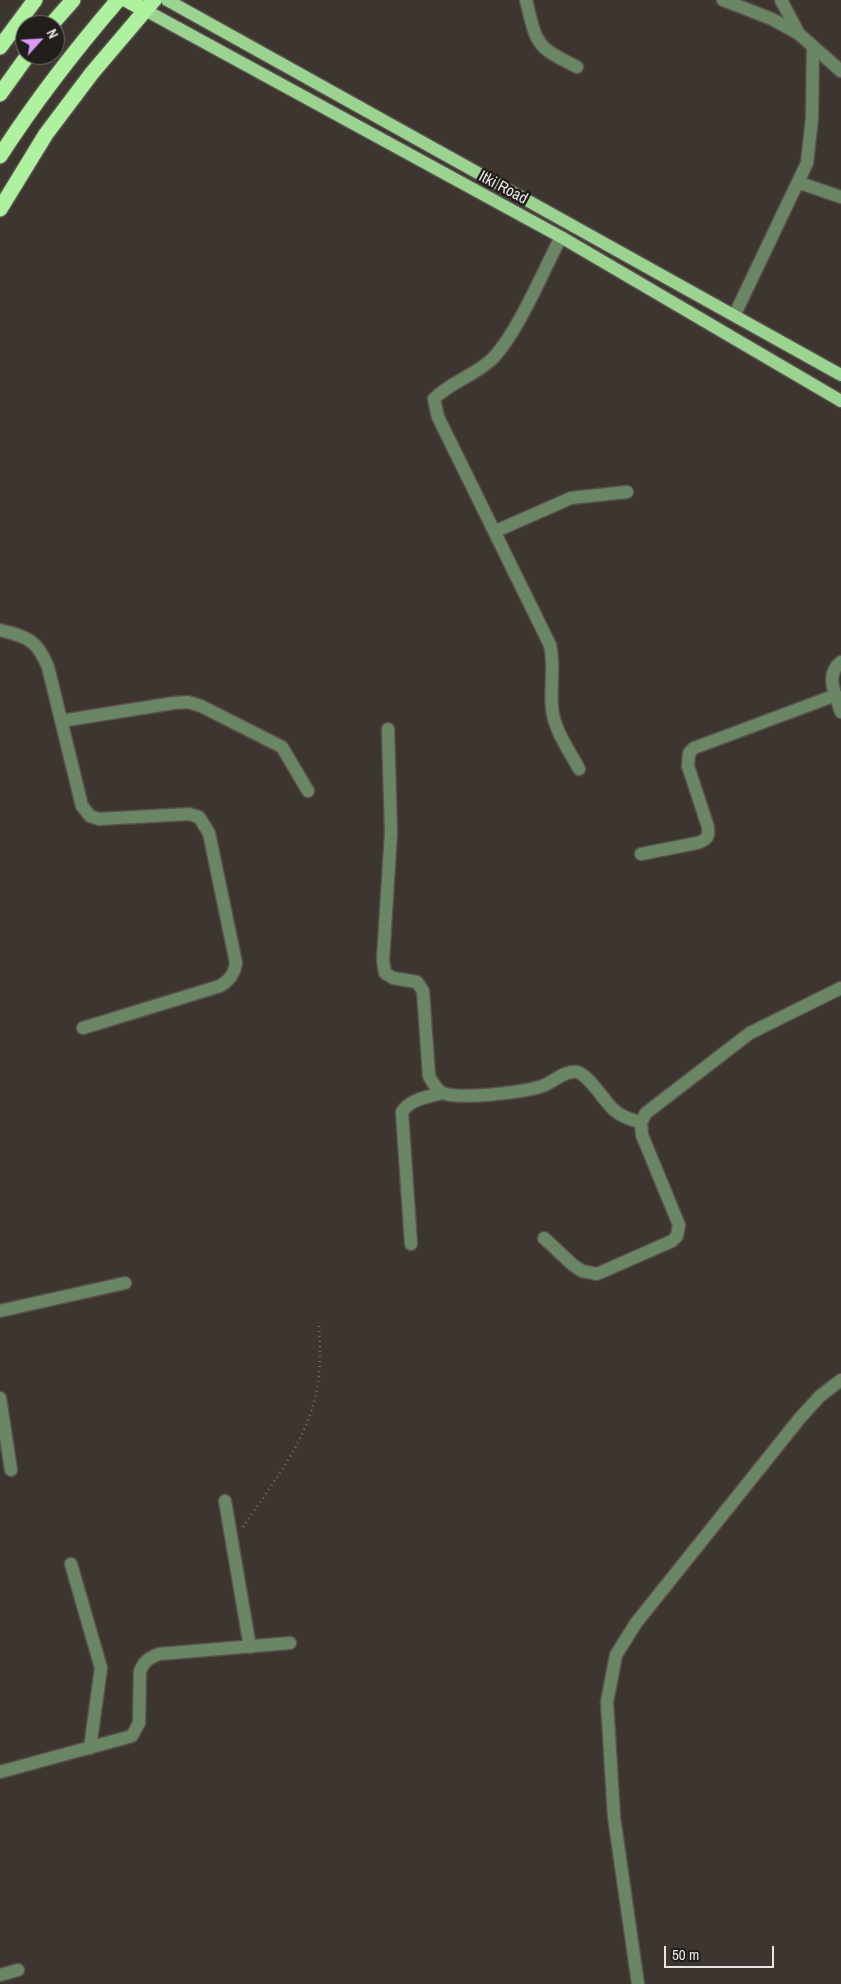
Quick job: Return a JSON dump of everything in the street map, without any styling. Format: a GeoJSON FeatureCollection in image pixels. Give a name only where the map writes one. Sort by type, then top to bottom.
{"type":"FeatureCollection","features":[{"type":"Feature","properties":{"kind":"highway"},"geometry":{"type":"LineString","coordinates":[[0,48],[35,0]]}},
{"type":"Feature","properties":{"kind":"highway"},"geometry":{"type":"LineString","coordinates":[[60,15],[73,0]]}},
{"type":"Feature","properties":{"kind":"highway"},"geometry":{"type":"LineString","coordinates":[[0,156],[30,109],[68,58],[118,0]]}},
{"type":"Feature","properties":{"kind":"highway"},"geometry":{"type":"LineString","coordinates":[[0,208],[46,134],[92,73],[150,5],[127,0]]}},
{"type":"Feature","properties":{"kind":"highway"},"geometry":{"type":"LineString","coordinates":[[0,94],[21,65]]}},
{"type":"Feature","properties":{"kind":"main road"},"geometry":{"type":"LineString","coordinates":[[167,0],[735,314],[841,375]]}},
{"type":"Feature","properties":{"kind":"main road","name":"Itki Road"},"geometry":{"type":"LineString","coordinates":[[150,5],[561,237],[841,401]]}},
{"type":"Feature","properties":{"kind":"street"},"geometry":{"type":"LineString","coordinates":[[526,0],[538,44],[548,53],[577,67]]}},
{"type":"Feature","properties":{"kind":"street"},"geometry":{"type":"LineString","coordinates":[[723,0],[772,19],[798,34],[841,71]]}},
{"type":"Feature","properties":{"kind":"street"},"geometry":{"type":"LineString","coordinates":[[781,0],[798,34]]}},
{"type":"Feature","properties":{"kind":"street"},"geometry":{"type":"LineString","coordinates":[[735,314],[800,183],[807,163],[811,142],[813,47]]}},
{"type":"Feature","properties":{"kind":"street"},"geometry":{"type":"LineString","coordinates":[[800,183],[841,198]]}},
{"type":"Feature","properties":{"kind":"street"},"geometry":{"type":"LineString","coordinates":[[561,237],[511,334],[500,349],[477,371],[441,392],[434,399],[438,417],[496,531],[550,645],[553,659],[552,709],[562,740],[579,769]]}},
{"type":"Feature","properties":{"kind":"street"},"geometry":{"type":"LineString","coordinates":[[496,531],[571,498],[627,492]]}},
{"type":"Feature","properties":{"kind":"street"},"geometry":{"type":"LineString","coordinates":[[0,630],[22,635],[34,642],[42,652],[48,668],[82,806],[90,816],[99,819],[189,814],[199,817],[205,824],[236,963],[235,972],[220,986],[83,1028]]}},
{"type":"Feature","properties":{"kind":"street"},"geometry":{"type":"LineString","coordinates":[[841,662],[833,668],[831,678],[841,712]]}},
{"type":"Feature","properties":{"kind":"street"},"geometry":{"type":"LineString","coordinates":[[640,854],[697,843],[705,840],[709,835],[688,766],[688,753],[694,748],[836,695]]}},
{"type":"Feature","properties":{"kind":"street"},"geometry":{"type":"LineString","coordinates":[[61,721],[188,702],[201,706],[282,747],[308,791]]}},
{"type":"Feature","properties":{"kind":"street"},"geometry":{"type":"LineString","coordinates":[[388,729],[391,832],[383,960],[385,973],[393,978],[417,982],[423,991],[429,1076],[434,1086],[442,1093]]}},
{"type":"Feature","properties":{"kind":"street"},"geometry":{"type":"LineString","coordinates":[[544,1238],[582,1271],[598,1274],[672,1241],[677,1236],[679,1225],[642,1135],[641,1122],[646,1113],[734,1042],[766,1024],[841,988]]}},
{"type":"Feature","properties":{"kind":"street"},"geometry":{"type":"LineString","coordinates":[[411,1244],[402,1112],[406,1105],[442,1093],[465,1096],[533,1089],[568,1073],[577,1072],[584,1076],[614,1110],[626,1118],[641,1122]]}},
{"type":"Feature","properties":{"kind":"street"},"geometry":{"type":"LineString","coordinates":[[0,1311],[125,1283]]}},
{"type":"Feature","properties":{"kind":"street"},"geometry":{"type":"LineString","coordinates":[[638,1984],[614,1817],[610,1773],[607,1702],[616,1655],[636,1623],[800,1418],[820,1396],[841,1380]]}},
{"type":"Feature","properties":{"kind":"street"},"geometry":{"type":"LineString","coordinates":[[0,1398],[11,1470]]}},
{"type":"Feature","properties":{"kind":"street"},"geometry":{"type":"LineString","coordinates":[[225,1501],[250,1647]]}},
{"type":"Feature","properties":{"kind":"street"},"geometry":{"type":"LineString","coordinates":[[71,1564],[101,1668],[90,1748]]}},
{"type":"Feature","properties":{"kind":"street"},"geometry":{"type":"LineString","coordinates":[[0,1772],[132,1736],[137,1729],[140,1671],[143,1664],[149,1658],[160,1654],[290,1643]]}},
{"type":"Feature","properties":{"kind":"street"},"geometry":{"type":"LineString","coordinates":[[0,1975],[18,1970]]}},
{"type":"Feature","properties":{"kind":"path"},"geometry":{"type":"LineString","coordinates":[[232,1543],[294,1451],[307,1426],[318,1383],[319,1322]]}}]}
